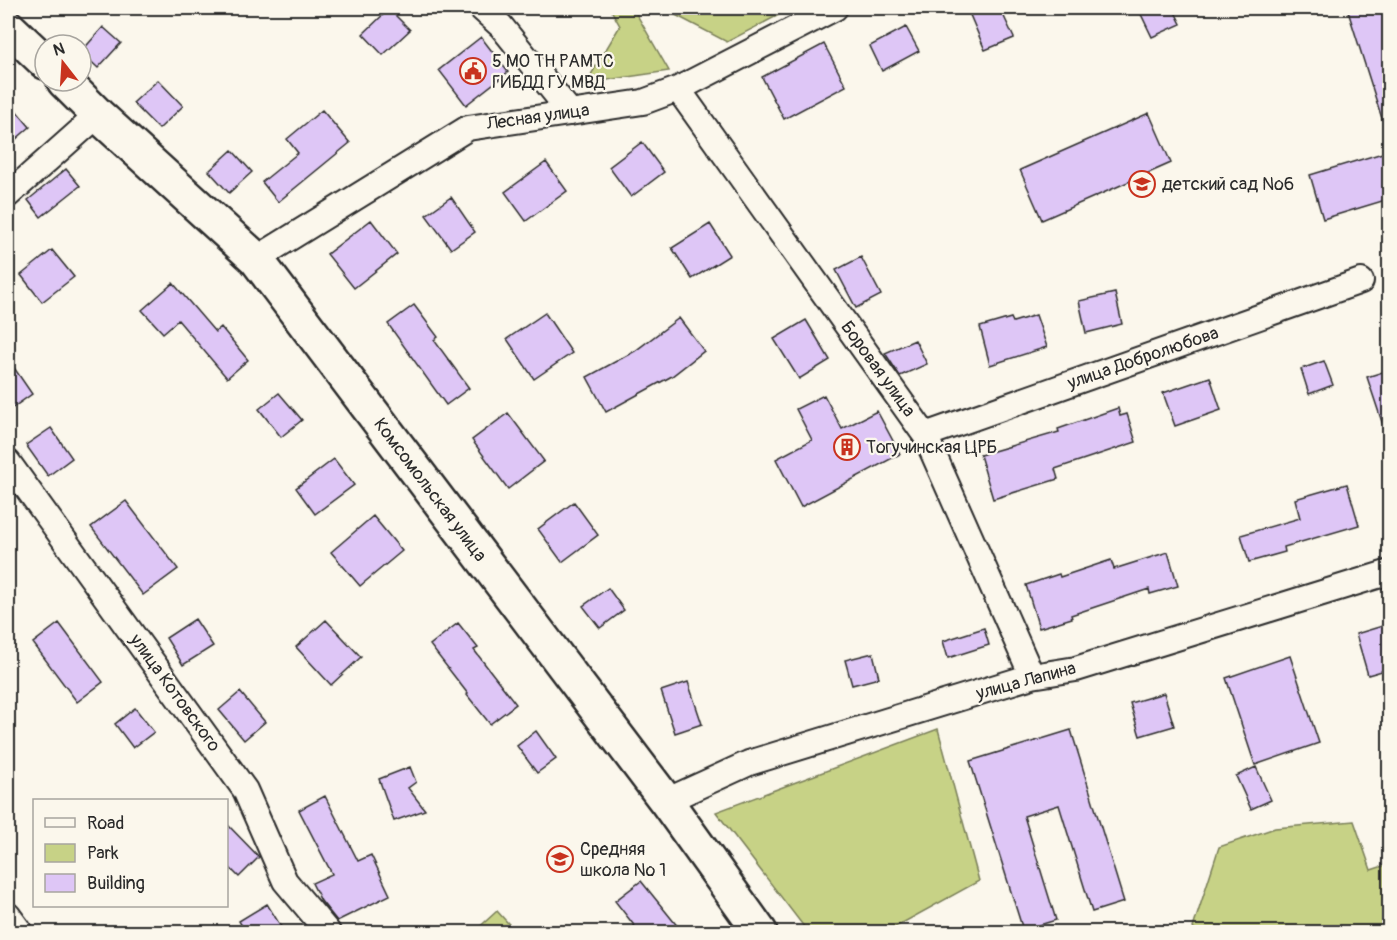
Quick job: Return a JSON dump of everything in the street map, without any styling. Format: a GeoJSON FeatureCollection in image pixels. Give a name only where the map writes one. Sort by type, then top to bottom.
{"type":"FeatureCollection","features":[{"type":"Feature","properties":{"kind":"main road"},"geometry":{"type":"LineString","coordinates":[[8,27],[33,51]]}},
{"type":"Feature","properties":{"kind":"main road","name":"Комсомольская улица"},"geometry":{"type":"LineString","coordinates":[[76,93],[256,259],[666,801],[760,933]]}},
{"type":"Feature","properties":{"kind":"street"},"geometry":{"type":"LineString","coordinates":[[481,8],[501,26],[571,113]]}},
{"type":"Feature","properties":{"kind":"street","name":"Лесная улица"},"geometry":{"type":"LineString","coordinates":[[256,259],[468,128],[643,102],[678,89],[835,8]]}},
{"type":"Feature","properties":{"kind":"street","name":"Боровая улица"},"geometry":{"type":"LineString","coordinates":[[678,89],[925,435],[1032,676]]}},
{"type":"Feature","properties":{"kind":"street"},"geometry":{"type":"LineString","coordinates":[[8,195],[98,116]]}},
{"type":"Feature","properties":{"kind":"street","name":"улица Добролюбова"},"geometry":{"type":"LineString","coordinates":[[925,435],[1361,280]]}},
{"type":"Feature","properties":{"kind":"street","name":"улица Котовского"},"geometry":{"type":"LineString","coordinates":[[8,462],[245,790],[285,881],[328,933]]}},
{"type":"Feature","properties":{"kind":"street","name":"улица Лапина"},"geometry":{"type":"LineString","coordinates":[[666,801],[749,763],[1032,676],[1076,669],[1389,572]]}},
{"type":"Feature","properties":{"kind":"green space"},"geometry":{"type":"Polygon","coordinates":[[[610,8],[633,8],[669,71],[586,83],[620,26],[610,8]]]}},
{"type":"Feature","properties":{"kind":"green space"},"geometry":{"type":"Polygon","coordinates":[[[662,8],[792,8],[727,42],[662,8]]]}},
{"type":"Feature","properties":{"kind":"green space"},"geometry":{"type":"Polygon","coordinates":[[[938,729],[979,881],[886,932],[808,932],[716,812],[938,729]]]}},
{"type":"Feature","properties":{"kind":"green space"},"geometry":{"type":"Polygon","coordinates":[[[1354,821],[1371,870],[1389,864],[1389,932],[1200,932],[1193,928],[1219,847],[1275,828],[1354,821]]]}},
{"type":"Feature","properties":{"kind":"green space"},"geometry":{"type":"Polygon","coordinates":[[[497,911],[516,932],[474,932],[497,911]]]}},
{"type":"Feature","properties":{"kind":"building"},"geometry":{"type":"Polygon","coordinates":[[[967,8],[1000,8],[1014,38],[985,50],[967,8]]]}},
{"type":"Feature","properties":{"kind":"building"},"geometry":{"type":"Polygon","coordinates":[[[1138,8],[1173,8],[1181,24],[1152,37],[1138,8]]]}},
{"type":"Feature","properties":{"kind":"building"},"geometry":{"type":"Polygon","coordinates":[[[1347,8],[1389,8],[1389,128],[1385,128],[1347,8]]]}},
{"type":"Feature","properties":{"kind":"building"},"geometry":{"type":"Polygon","coordinates":[[[389,9],[410,30],[383,55],[363,34],[389,9]]]}},
{"type":"Feature","properties":{"kind":"building"},"geometry":{"type":"Polygon","coordinates":[[[103,27],[121,43],[98,68],[93,63],[93,38],[103,27]]]}},
{"type":"Feature","properties":{"kind":"building"},"geometry":{"type":"Polygon","coordinates":[[[906,27],[919,51],[882,71],[870,46],[906,27]]]}},
{"type":"Feature","properties":{"kind":"building","name":"5 МО ТН РАМТС ГИБДД ГУ МВД"},"geometry":{"type":"Polygon","coordinates":[[[481,37],[508,72],[466,105],[439,70],[481,37]]]}},
{"type":"Feature","properties":{"kind":"building"},"geometry":{"type":"Polygon","coordinates":[[[824,44],[846,86],[784,119],[762,77],[824,44]]]}},
{"type":"Feature","properties":{"kind":"building"},"geometry":{"type":"Polygon","coordinates":[[[158,80],[183,106],[159,129],[133,103],[158,80]]]}},
{"type":"Feature","properties":{"kind":"building"},"geometry":{"type":"Polygon","coordinates":[[[8,101],[30,127],[8,146],[8,101]]]}},
{"type":"Feature","properties":{"kind":"building"},"geometry":{"type":"Polygon","coordinates":[[[322,110],[350,143],[278,202],[262,182],[298,153],[287,139],[322,110]]]}},
{"type":"Feature","properties":{"kind":"building"},"geometry":{"type":"Polygon","coordinates":[[[1149,113],[1171,163],[1042,220],[1020,170],[1149,113]]]}},
{"type":"Feature","properties":{"kind":"building"},"geometry":{"type":"Polygon","coordinates":[[[642,142],[664,172],[631,197],[609,167],[642,142]]]}},
{"type":"Feature","properties":{"kind":"building"},"geometry":{"type":"Polygon","coordinates":[[[232,150],[252,172],[229,193],[209,171],[232,150]]]}},
{"type":"Feature","properties":{"kind":"building"},"geometry":{"type":"Polygon","coordinates":[[[1389,151],[1389,199],[1323,219],[1310,175],[1389,151]]]}},
{"type":"Feature","properties":{"kind":"building"},"geometry":{"type":"Polygon","coordinates":[[[546,162],[567,191],[526,221],[505,192],[546,162]]]}},
{"type":"Feature","properties":{"kind":"building"},"geometry":{"type":"Polygon","coordinates":[[[66,169],[80,186],[41,217],[28,200],[66,169]]]}},
{"type":"Feature","properties":{"kind":"building"},"geometry":{"type":"Polygon","coordinates":[[[451,197],[475,232],[451,249],[426,215],[451,197]]]}},
{"type":"Feature","properties":{"kind":"building"},"geometry":{"type":"Polygon","coordinates":[[[371,220],[397,254],[354,288],[327,254],[371,220]]]}},
{"type":"Feature","properties":{"kind":"building"},"geometry":{"type":"Polygon","coordinates":[[[710,224],[730,255],[692,279],[672,248],[710,224]]]}},
{"type":"Feature","properties":{"kind":"building"},"geometry":{"type":"Polygon","coordinates":[[[52,250],[74,277],[42,302],[21,275],[52,250]]]}},
{"type":"Feature","properties":{"kind":"building"},"geometry":{"type":"Polygon","coordinates":[[[861,257],[881,295],[856,308],[836,270],[861,257]]]}},
{"type":"Feature","properties":{"kind":"building"},"geometry":{"type":"Polygon","coordinates":[[[173,283],[215,332],[221,327],[248,360],[227,378],[178,320],[163,333],[142,310],[173,283]]]}},
{"type":"Feature","properties":{"kind":"building"},"geometry":{"type":"Polygon","coordinates":[[[1115,293],[1122,324],[1086,333],[1079,301],[1115,293]]]}},
{"type":"Feature","properties":{"kind":"building"},"geometry":{"type":"Polygon","coordinates":[[[414,305],[438,337],[434,340],[469,388],[446,405],[388,324],[414,305]]]}},
{"type":"Feature","properties":{"kind":"building"},"geometry":{"type":"Polygon","coordinates":[[[545,313],[572,353],[534,379],[507,339],[545,313]]]}},
{"type":"Feature","properties":{"kind":"building"},"geometry":{"type":"Polygon","coordinates":[[[1036,315],[1047,347],[990,365],[980,327],[1011,318],[1013,322],[1036,315]]]}},
{"type":"Feature","properties":{"kind":"building"},"geometry":{"type":"Polygon","coordinates":[[[679,318],[704,351],[672,376],[606,412],[587,377],[635,351],[679,318]]]}},
{"type":"Feature","properties":{"kind":"building"},"geometry":{"type":"Polygon","coordinates":[[[806,320],[830,360],[799,379],[774,339],[806,320]]]}},
{"type":"Feature","properties":{"kind":"building"},"geometry":{"type":"Polygon","coordinates":[[[915,340],[927,364],[900,376],[885,353],[915,340]]]}},
{"type":"Feature","properties":{"kind":"building"},"geometry":{"type":"Polygon","coordinates":[[[8,359],[32,394],[8,411],[8,359]]]}},
{"type":"Feature","properties":{"kind":"building"},"geometry":{"type":"Polygon","coordinates":[[[1324,361],[1333,385],[1309,394],[1301,369],[1324,361]]]}},
{"type":"Feature","properties":{"kind":"building"},"geometry":{"type":"Polygon","coordinates":[[[1389,370],[1389,434],[1386,434],[1367,377],[1389,370]]]}},
{"type":"Feature","properties":{"kind":"building"},"geometry":{"type":"Polygon","coordinates":[[[1210,377],[1221,410],[1175,426],[1163,393],[1210,377]]]}},
{"type":"Feature","properties":{"kind":"building"},"geometry":{"type":"Polygon","coordinates":[[[279,393],[302,420],[281,437],[259,409],[279,393]]]}},
{"type":"Feature","properties":{"kind":"building","name":"Тогучинская ЦРБ"},"geometry":{"type":"Polygon","coordinates":[[[824,395],[842,429],[877,411],[900,454],[801,507],[776,459],[812,440],[796,409],[824,395]]]}},
{"type":"Feature","properties":{"kind":"building"},"geometry":{"type":"Polygon","coordinates":[[[1118,408],[1120,416],[1127,414],[1136,442],[1055,469],[1058,479],[993,499],[980,455],[1059,432],[1058,429],[1118,408]]]}},
{"type":"Feature","properties":{"kind":"building"},"geometry":{"type":"Polygon","coordinates":[[[508,413],[544,461],[508,489],[472,440],[508,413]]]}},
{"type":"Feature","properties":{"kind":"building"},"geometry":{"type":"Polygon","coordinates":[[[51,428],[72,458],[48,476],[26,445],[51,428]]]}},
{"type":"Feature","properties":{"kind":"building"},"geometry":{"type":"Polygon","coordinates":[[[334,459],[354,485],[315,514],[296,488],[334,459]]]}},
{"type":"Feature","properties":{"kind":"building"},"geometry":{"type":"Polygon","coordinates":[[[1347,484],[1359,525],[1284,547],[1285,552],[1249,562],[1241,535],[1300,518],[1295,499],[1347,484]]]}},
{"type":"Feature","properties":{"kind":"building"},"geometry":{"type":"Polygon","coordinates":[[[126,501],[178,569],[143,595],[91,527],[126,501]]]}},
{"type":"Feature","properties":{"kind":"building"},"geometry":{"type":"Polygon","coordinates":[[[574,502],[598,535],[562,562],[538,529],[574,502]]]}},
{"type":"Feature","properties":{"kind":"building"},"geometry":{"type":"Polygon","coordinates":[[[373,516],[402,551],[360,586],[331,552],[373,516]]]}},
{"type":"Feature","properties":{"kind":"building"},"geometry":{"type":"Polygon","coordinates":[[[1168,552],[1178,586],[1150,594],[1149,589],[1039,628],[1026,585],[1059,574],[1060,577],[1111,560],[1114,569],[1168,552]]]}},
{"type":"Feature","properties":{"kind":"building"},"geometry":{"type":"Polygon","coordinates":[[[608,588],[624,610],[600,628],[583,606],[608,588]]]}},
{"type":"Feature","properties":{"kind":"building"},"geometry":{"type":"Polygon","coordinates":[[[195,619],[213,646],[183,665],[166,638],[195,619]]]}},
{"type":"Feature","properties":{"kind":"building"},"geometry":{"type":"Polygon","coordinates":[[[326,620],[361,657],[331,685],[296,647],[326,620]]]}},
{"type":"Feature","properties":{"kind":"building"},"geometry":{"type":"Polygon","coordinates":[[[59,623],[103,682],[77,702],[33,643],[59,623]]]}},
{"type":"Feature","properties":{"kind":"building"},"geometry":{"type":"Polygon","coordinates":[[[458,623],[478,648],[474,650],[516,704],[490,724],[430,645],[458,623]]]}},
{"type":"Feature","properties":{"kind":"building"},"geometry":{"type":"Polygon","coordinates":[[[1389,624],[1389,669],[1368,675],[1356,634],[1389,624]]]}},
{"type":"Feature","properties":{"kind":"building"},"geometry":{"type":"Polygon","coordinates":[[[984,628],[989,645],[948,658],[943,641],[984,628]]]}},
{"type":"Feature","properties":{"kind":"building"},"geometry":{"type":"Polygon","coordinates":[[[873,653],[879,678],[852,685],[845,660],[873,653]]]}},
{"type":"Feature","properties":{"kind":"building"},"geometry":{"type":"Polygon","coordinates":[[[1290,656],[1319,743],[1255,765],[1226,678],[1290,656]]]}},
{"type":"Feature","properties":{"kind":"building"},"geometry":{"type":"Polygon","coordinates":[[[688,682],[702,724],[675,733],[661,691],[688,682]]]}},
{"type":"Feature","properties":{"kind":"building"},"geometry":{"type":"Polygon","coordinates":[[[240,692],[265,722],[244,740],[219,710],[240,692]]]}},
{"type":"Feature","properties":{"kind":"building"},"geometry":{"type":"Polygon","coordinates":[[[1164,693],[1174,726],[1140,736],[1130,703],[1164,693]]]}},
{"type":"Feature","properties":{"kind":"building"},"geometry":{"type":"Polygon","coordinates":[[[135,708],[154,732],[133,748],[115,724],[135,708]]]}},
{"type":"Feature","properties":{"kind":"building"},"geometry":{"type":"Polygon","coordinates":[[[1071,730],[1124,902],[1092,912],[1059,805],[1024,816],[1056,920],[1023,930],[970,761],[1071,730]]]}},
{"type":"Feature","properties":{"kind":"building"},"geometry":{"type":"Polygon","coordinates":[[[536,731],[556,759],[537,773],[517,746],[536,731]]]}},
{"type":"Feature","properties":{"kind":"building"},"geometry":{"type":"Polygon","coordinates":[[[410,767],[416,782],[408,788],[425,810],[394,821],[379,779],[410,767]]]}},
{"type":"Feature","properties":{"kind":"building"},"geometry":{"type":"Polygon","coordinates":[[[1256,767],[1271,800],[1251,809],[1236,776],[1256,767]]]}},
{"type":"Feature","properties":{"kind":"building"},"geometry":{"type":"Polygon","coordinates":[[[325,796],[358,861],[371,855],[390,895],[337,921],[321,901],[312,883],[332,874],[299,810],[325,796]]]}},
{"type":"Feature","properties":{"kind":"building"},"geometry":{"type":"Polygon","coordinates":[[[228,825],[259,857],[239,877],[228,866],[228,825]]]}},
{"type":"Feature","properties":{"kind":"building"},"geometry":{"type":"Polygon","coordinates":[[[641,881],[683,933],[640,933],[615,901],[641,881]]]}},
{"type":"Feature","properties":{"kind":"building"},"geometry":{"type":"Polygon","coordinates":[[[267,904],[285,933],[246,933],[239,921],[267,904]]]}},
{"type":"Feature","properties":{"kind":"place","name":"5 МО ТН РАМТС ГИБДД ГУ МВД"},"geometry":{"type":"Point","coordinates":[473,71]}},
{"type":"Feature","properties":{"kind":"place","name":"детский сад №6"},"geometry":{"type":"Point","coordinates":[1142,184]}},
{"type":"Feature","properties":{"kind":"place","name":"Тогучинская ЦРБ"},"geometry":{"type":"Point","coordinates":[847,447]}},
{"type":"Feature","properties":{"kind":"place","name":"Средняя школа № 1"},"geometry":{"type":"Point","coordinates":[560,859]}}]}
